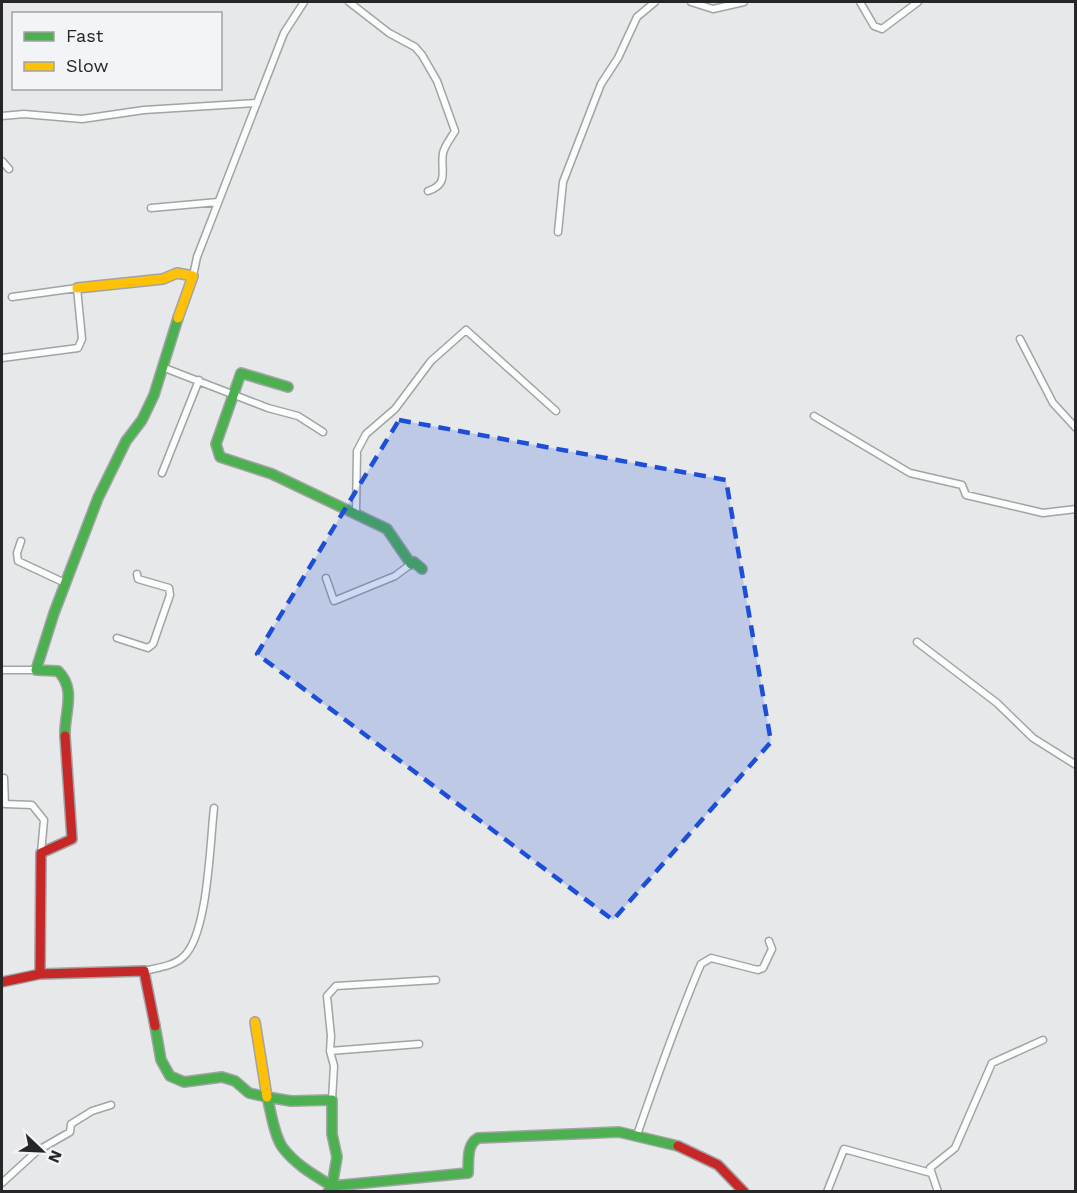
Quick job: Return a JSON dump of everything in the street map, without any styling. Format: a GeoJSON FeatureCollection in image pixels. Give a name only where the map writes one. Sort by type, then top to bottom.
{"type":"FeatureCollection","features":[{"type":"Feature","properties":{"kind":"street"},"geometry":{"type":"LineString","coordinates":[[36,670],[65,583],[98,498],[126,441],[142,420],[154,395],[194,276],[197,257],[284,33],[304,2]]}},
{"type":"Feature","properties":{"kind":"street"},"geometry":{"type":"LineString","coordinates":[[349,2],[389,33],[415,47],[429,64],[437,81],[455,131],[443,153],[443,179],[437,188],[428,191]]}},
{"type":"Feature","properties":{"kind":"street"},"geometry":{"type":"LineString","coordinates":[[558,232],[563,182],[601,84],[618,58],[637,17],[655,2]]}},
{"type":"Feature","properties":{"kind":"street"},"geometry":{"type":"LineString","coordinates":[[691,2],[713,9],[744,2]]}},
{"type":"Feature","properties":{"kind":"street"},"geometry":{"type":"LineString","coordinates":[[860,2],[874,26],[882,29],[918,2]]}},
{"type":"Feature","properties":{"kind":"street"},"geometry":{"type":"LineString","coordinates":[[2,116],[24,114],[82,119],[144,110],[257,103]]}},
{"type":"Feature","properties":{"kind":"street"},"geometry":{"type":"LineString","coordinates":[[2,161],[9,169]]}},
{"type":"Feature","properties":{"kind":"street"},"geometry":{"type":"LineString","coordinates":[[151,208],[218,202]]}},
{"type":"Feature","properties":{"kind":"street"},"geometry":{"type":"LineString","coordinates":[[12,297],[163,279],[177,273],[194,276]]}},
{"type":"Feature","properties":{"kind":"street"},"geometry":{"type":"LineString","coordinates":[[2,358],[78,348],[82,339],[77,288]]}},
{"type":"Feature","properties":{"kind":"street"},"geometry":{"type":"LineString","coordinates":[[356,512],[357,451],[366,434],[395,409],[431,361],[466,330],[556,411]]}},
{"type":"Feature","properties":{"kind":"street"},"geometry":{"type":"LineString","coordinates":[[1020,339],[1053,403],[1076,428]]}},
{"type":"Feature","properties":{"kind":"street"},"geometry":{"type":"LineString","coordinates":[[162,368],[199,380],[268,408],[298,416],[323,432]]}},
{"type":"Feature","properties":{"kind":"street"},"geometry":{"type":"LineString","coordinates":[[288,387],[255,375],[241,373],[232,393],[216,444],[220,457],[272,474],[333,505],[356,512],[387,529],[411,564]]}},
{"type":"Feature","properties":{"kind":"street"},"geometry":{"type":"LineString","coordinates":[[162,473],[199,380]]}},
{"type":"Feature","properties":{"kind":"street"},"geometry":{"type":"LineString","coordinates":[[814,416],[910,473],[962,485],[966,495],[1043,513],[1076,509]]}},
{"type":"Feature","properties":{"kind":"street"},"geometry":{"type":"LineString","coordinates":[[21,540],[17,553],[18,561],[65,583]]}},
{"type":"Feature","properties":{"kind":"street"},"geometry":{"type":"LineString","coordinates":[[326,578],[334,602],[395,576],[414,562],[422,569]]}},
{"type":"Feature","properties":{"kind":"street"},"geometry":{"type":"LineString","coordinates":[[117,638],[148,648],[153,644],[170,595],[169,588],[138,579],[137,574]]}},
{"type":"Feature","properties":{"kind":"street"},"geometry":{"type":"LineString","coordinates":[[917,642],[997,703],[1033,738],[1076,765]]}},
{"type":"Feature","properties":{"kind":"street"},"geometry":{"type":"LineString","coordinates":[[2,670],[58,671],[68,680],[69,702],[65,730],[72,839],[41,853]]}},
{"type":"Feature","properties":{"kind":"street"},"geometry":{"type":"LineString","coordinates":[[4,778],[5,804],[32,805],[44,820],[41,853],[40,974]]}},
{"type":"Feature","properties":{"kind":"street"},"geometry":{"type":"LineString","coordinates":[[2,982],[40,974],[144,971],[182,959],[194,945],[203,910],[214,808]]}},
{"type":"Feature","properties":{"kind":"street"},"geometry":{"type":"LineString","coordinates":[[637,1135],[653,1094],[656,1074],[701,964],[711,958],[758,970],[763,968],[771,949],[769,941]]}},
{"type":"Feature","properties":{"kind":"street"},"geometry":{"type":"LineString","coordinates":[[144,971],[161,1060],[170,1076],[184,1082],[222,1077],[235,1081],[249,1093],[291,1101],[332,1100]]}},
{"type":"Feature","properties":{"kind":"street"},"geometry":{"type":"LineString","coordinates":[[330,1189],[337,1157],[332,1134],[334,1066],[330,1051],[332,1036],[327,996],[336,986],[436,980]]}},
{"type":"Feature","properties":{"kind":"street"},"geometry":{"type":"LineString","coordinates":[[255,1022],[260,1040],[267,1097],[282,1147],[295,1158],[300,1166],[330,1189],[468,1173],[469,1150],[473,1141],[478,1138],[619,1131],[633,1137],[637,1135],[640,1138],[672,1143],[709,1160],[729,1174],[744,1191]]}},
{"type":"Feature","properties":{"kind":"street"},"geometry":{"type":"LineString","coordinates":[[938,1191],[930,1168],[955,1148],[992,1063],[1044,1040]]}},
{"type":"Feature","properties":{"kind":"street"},"geometry":{"type":"LineString","coordinates":[[330,1051],[419,1044]]}},
{"type":"Feature","properties":{"kind":"street"},"geometry":{"type":"LineString","coordinates":[[2,1183],[37,1151],[70,1132],[71,1124],[92,1111],[111,1105]]}},
{"type":"Feature","properties":{"kind":"street"},"geometry":{"type":"LineString","coordinates":[[827,1191],[844,1149],[931,1173]]}},
{"type":"Feature","properties":{"kind":"highlighted area"},"geometry":{"type":"Polygon","coordinates":[[[399,420],[726,480],[771,742],[613,920],[257,654],[399,420]]]}},
{"type":"Feature","properties":{"kind":"traffic: fast"},"geometry":{"type":"LineString","coordinates":[[65,736],[68,694],[64,678],[58,671],[36,670],[54,613],[98,498],[126,441],[142,420],[154,395],[178,318]]}},
{"type":"Feature","properties":{"kind":"traffic: fast"},"geometry":{"type":"LineString","coordinates":[[288,387],[241,373],[216,444],[220,457],[272,474],[387,529],[411,564],[414,562],[422,569]]}},
{"type":"Feature","properties":{"kind":"traffic: fast"},"geometry":{"type":"LineString","coordinates":[[155,1026],[161,1060],[170,1076],[184,1082],[222,1077],[235,1081],[249,1093],[267,1097],[275,1130],[283,1148],[299,1165],[332,1186],[337,1157],[332,1134],[332,1100],[291,1101],[267,1097]]}},
{"type":"Feature","properties":{"kind":"traffic: fast"},"geometry":{"type":"LineString","coordinates":[[328,1192],[332,1186],[468,1173],[470,1149],[478,1138],[619,1132],[678,1146]]}},
{"type":"Feature","properties":{"kind":"traffic: slow"},"geometry":{"type":"LineString","coordinates":[[77,288],[163,279],[177,273],[193,276],[178,318]]}},
{"type":"Feature","properties":{"kind":"traffic: slow"},"geometry":{"type":"LineString","coordinates":[[255,1022],[267,1097]]}},
{"type":"Feature","properties":{"kind":"traffic: jam"},"geometry":{"type":"LineString","coordinates":[[40,974],[41,853],[72,839],[65,736]]}},
{"type":"Feature","properties":{"kind":"traffic: jam"},"geometry":{"type":"LineString","coordinates":[[2,982],[40,974],[144,971],[155,1026]]}},
{"type":"Feature","properties":{"kind":"traffic: jam"},"geometry":{"type":"LineString","coordinates":[[678,1146],[718,1165],[744,1192]]}}]}
